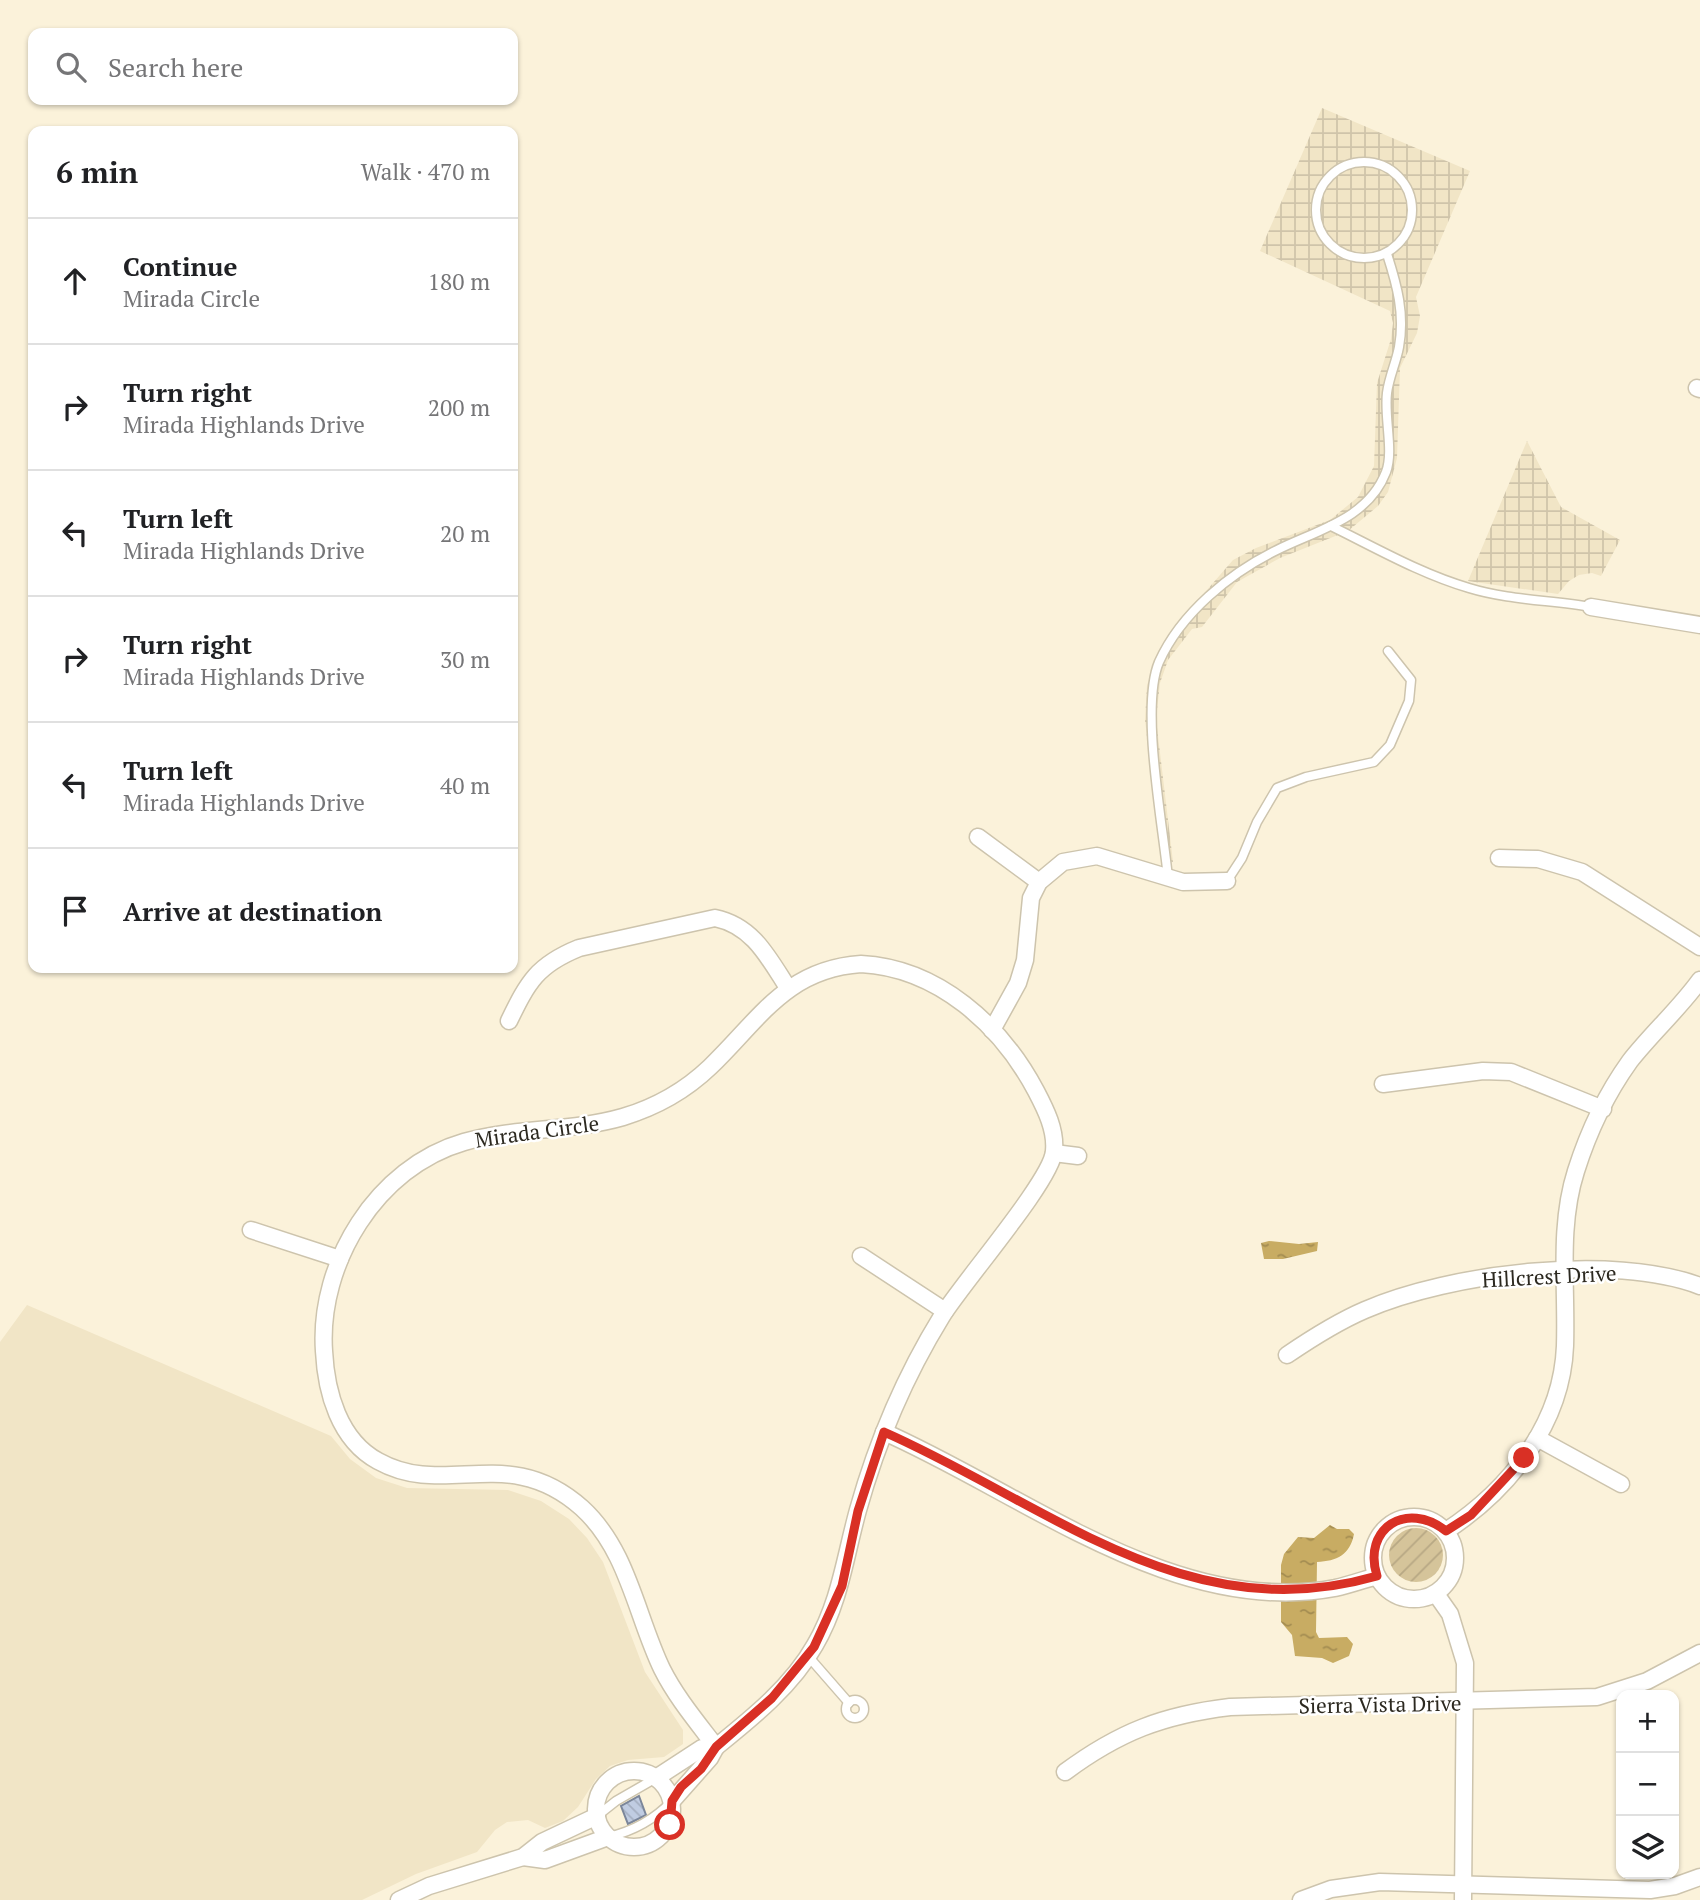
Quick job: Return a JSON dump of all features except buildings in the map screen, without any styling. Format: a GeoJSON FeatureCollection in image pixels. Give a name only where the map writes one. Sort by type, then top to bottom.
{"type":"FeatureCollection","features":[{"type":"Feature","properties":{"kind":"street"},"geometry":{"type":"LineString","coordinates":[[1591,607],[1700,625]]}},
{"type":"Feature","properties":{"kind":"street"},"geometry":{"type":"LineString","coordinates":[[978,837],[1038,882]]}},
{"type":"Feature","properties":{"kind":"street"},"geometry":{"type":"LineString","coordinates":[[992,1030],[1018,983],[1025,960],[1027,915],[1038,882],[1063,862],[1097,856],[1168,878],[1196,883],[1227,881]]}},
{"type":"Feature","properties":{"kind":"street"},"geometry":{"type":"LineString","coordinates":[[1499,858],[1538,859],[1582,872],[1700,947]]}},
{"type":"Feature","properties":{"kind":"street"},"geometry":{"type":"LineString","coordinates":[[509,1021],[527,984],[540,969],[558,956],[579,948],[715,918],[733,922],[748,932],[788,988]]}},
{"type":"Feature","properties":{"kind":"street","name":"Mirada Circle"},"geometry":{"type":"LineString","coordinates":[[716,1747],[663,1670],[612,1545],[578,1504],[542,1483],[511,1474],[411,1474],[373,1459],[356,1444],[332,1401],[325,1366],[323,1336],[326,1309],[340,1259],[364,1213],[407,1170],[434,1154],[461,1143],[489,1136],[593,1124],[645,1110],[668,1098],[709,1068],[773,1000],[788,988],[805,977],[842,965],[882,965],[903,970],[943,988],[992,1030],[1021,1064],[1043,1104],[1053,1129],[1054,1153]]}},
{"type":"Feature","properties":{"kind":"street"},"geometry":{"type":"LineString","coordinates":[[1446,1531],[1471,1515],[1511,1475],[1537,1437],[1561,1380],[1565,1347],[1569,1198],[1581,1157],[1603,1109],[1631,1061],[1700,980]]}},
{"type":"Feature","properties":{"kind":"street"},"geometry":{"type":"LineString","coordinates":[[1383,1084],[1483,1070],[1511,1072],[1603,1109]]}},
{"type":"Feature","properties":{"kind":"street"},"geometry":{"type":"LineString","coordinates":[[672,1801],[656,1778],[635,1771],[614,1777],[599,1794],[597,1816],[608,1837],[630,1848],[654,1843],[670,1825],[672,1801],[710,1758],[716,1747],[772,1698],[808,1657],[842,1586],[858,1511],[884,1432],[912,1368],[968,1276],[1043,1181],[1054,1153],[1079,1156]]}},
{"type":"Feature","properties":{"kind":"street"},"geometry":{"type":"LineString","coordinates":[[251,1230],[340,1259]]}},
{"type":"Feature","properties":{"kind":"street"},"geometry":{"type":"LineString","coordinates":[[861,1256],[945,1311]]}},
{"type":"Feature","properties":{"kind":"street","name":"Hillcrest Drive"},"geometry":{"type":"LineString","coordinates":[[1287,1355],[1322,1331],[1367,1309],[1474,1279],[1565,1272],[1647,1272],[1679,1278],[1700,1286]]}},
{"type":"Feature","properties":{"kind":"street"},"geometry":{"type":"LineString","coordinates":[[884,1432],[1143,1562],[1197,1580],[1279,1591],[1320,1590],[1377,1576]]}},
{"type":"Feature","properties":{"kind":"street"},"geometry":{"type":"LineString","coordinates":[[1537,1437],[1621,1484]]}},
{"type":"Feature","properties":{"kind":"street"},"geometry":{"type":"LineString","coordinates":[[1423,1518],[1446,1531],[1455,1553],[1455,1565],[1445,1586],[1436,1594],[1425,1598],[1402,1598],[1392,1593],[1377,1576],[1373,1551],[1378,1538],[1397,1520],[1423,1518]]}},
{"type":"Feature","properties":{"kind":"street"},"geometry":{"type":"LineString","coordinates":[[1436,1594],[1450,1614],[1465,1663],[1463,1892]]}},
{"type":"Feature","properties":{"kind":"street","name":"Sierra Vista Drive"},"geometry":{"type":"LineString","coordinates":[[1065,1772],[1098,1748],[1137,1728],[1201,1711],[1597,1697],[1647,1681],[1700,1653]]}},
{"type":"Feature","properties":{"kind":"street"},"geometry":{"type":"LineString","coordinates":[[656,1778],[670,1772],[690,1754],[702,1748],[716,1747]]}},
{"type":"Feature","properties":{"kind":"street"},"geometry":{"type":"LineString","coordinates":[[399,1900],[429,1886],[523,1857],[542,1842],[597,1816]]}},
{"type":"Feature","properties":{"kind":"street"},"geometry":{"type":"LineString","coordinates":[[523,1857],[545,1860],[608,1837]]}},
{"type":"Feature","properties":{"kind":"street"},"geometry":{"type":"LineString","coordinates":[[1301,1900],[1356,1884],[1463,1892],[1650,1890],[1675,1886],[1700,1877]]}},
{"type":"Feature","properties":{"kind":"lane"},"geometry":{"type":"LineString","coordinates":[[1364,162],[1392,171],[1409,191],[1413,204],[1409,230],[1387,254],[1371,259],[1352,257],[1334,249],[1318,225],[1316,214],[1321,192],[1334,172],[1347,163],[1364,162]]}},
{"type":"Feature","properties":{"kind":"lane"},"geometry":{"type":"LineString","coordinates":[[1168,878],[1150,703],[1158,664],[1168,646],[1204,601],[1229,580],[1276,550],[1331,526],[1366,503],[1380,485],[1387,468],[1387,393],[1400,341],[1402,308],[1387,254]]}},
{"type":"Feature","properties":{"kind":"lane"},"geometry":{"type":"LineString","coordinates":[[1331,526],[1413,566],[1468,588],[1504,597],[1591,607]]}},
{"type":"Feature","properties":{"kind":"lane"},"geometry":{"type":"LineString","coordinates":[[1227,881],[1242,858],[1257,822],[1277,788],[1306,777],[1374,762],[1390,745],[1406,710],[1411,680],[1388,651]]}},
{"type":"Feature","properties":{"kind":"lane"},"geometry":{"type":"LineString","coordinates":[[808,1657],[849,1703]]}},
{"type":"Feature","properties":{"kind":"shaded area"},"geometry":{"type":"Polygon","coordinates":[[[1322,108],[1470,171],[1416,297],[1420,316],[1417,333],[1400,368],[1397,458],[1388,492],[1378,506],[1348,531],[1280,558],[1237,582],[1202,627],[1192,629],[1168,660],[1160,683],[1156,719],[1173,862],[1161,859],[1145,720],[1147,685],[1158,655],[1173,629],[1233,560],[1256,548],[1330,520],[1358,497],[1374,466],[1377,383],[1391,339],[1393,323],[1390,311],[1260,251],[1322,108]]]}},
{"type":"Feature","properties":{"kind":"shaded area"},"geometry":{"type":"Polygon","coordinates":[[[1527,441],[1561,507],[1620,540],[1601,576],[1592,573],[1579,575],[1569,581],[1558,594],[1468,581],[1527,441]]]}},
{"type":"Feature","properties":{"kind":"shaded area"},"geometry":{"type":"Polygon","coordinates":[[[27,1305],[331,1436],[350,1459],[376,1478],[407,1488],[508,1490],[541,1501],[569,1519],[587,1538],[603,1562],[645,1672],[683,1730],[683,1744],[664,1757],[628,1760],[610,1766],[596,1779],[578,1807],[563,1821],[545,1828],[528,1820],[507,1822],[495,1830],[477,1852],[416,1874],[362,1900],[0,1900],[0,1342],[27,1305]]]}},
{"type":"Feature","properties":{"kind":"shaded area"},"geometry":{"type":"Polygon","coordinates":[[[1416,1528],[1435,1536],[1443,1555],[1435,1574],[1416,1582],[1397,1574],[1389,1555],[1397,1536],[1416,1528]]]}},
{"type":"Feature","properties":{"kind":"water"},"geometry":{"type":"Polygon","coordinates":[[[1269,1241],[1299,1244],[1318,1242],[1317,1251],[1283,1259],[1264,1259],[1261,1243],[1269,1241]]]}},
{"type":"Feature","properties":{"kind":"water"},"geometry":{"type":"Polygon","coordinates":[[[1330,1525],[1337,1529],[1349,1529],[1354,1534],[1346,1552],[1331,1560],[1317,1562],[1316,1632],[1319,1638],[1347,1637],[1353,1644],[1349,1656],[1333,1663],[1322,1658],[1295,1656],[1292,1635],[1281,1622],[1281,1565],[1284,1554],[1298,1537],[1314,1538],[1330,1525]]]}},
{"type":"Feature","properties":{"kind":"route"},"geometry":{"type":"LineString","coordinates":[[670,1825],[672,1801],[681,1787],[701,1769],[716,1747],[751,1719],[795,1674],[814,1647],[842,1586],[858,1511],[884,1432],[932,1454],[1116,1551],[1197,1580],[1253,1590],[1320,1590],[1337,1588],[1377,1576],[1373,1551],[1386,1528],[1397,1520],[1410,1517],[1423,1518],[1446,1531],[1471,1515],[1524,1458]]}}]}
